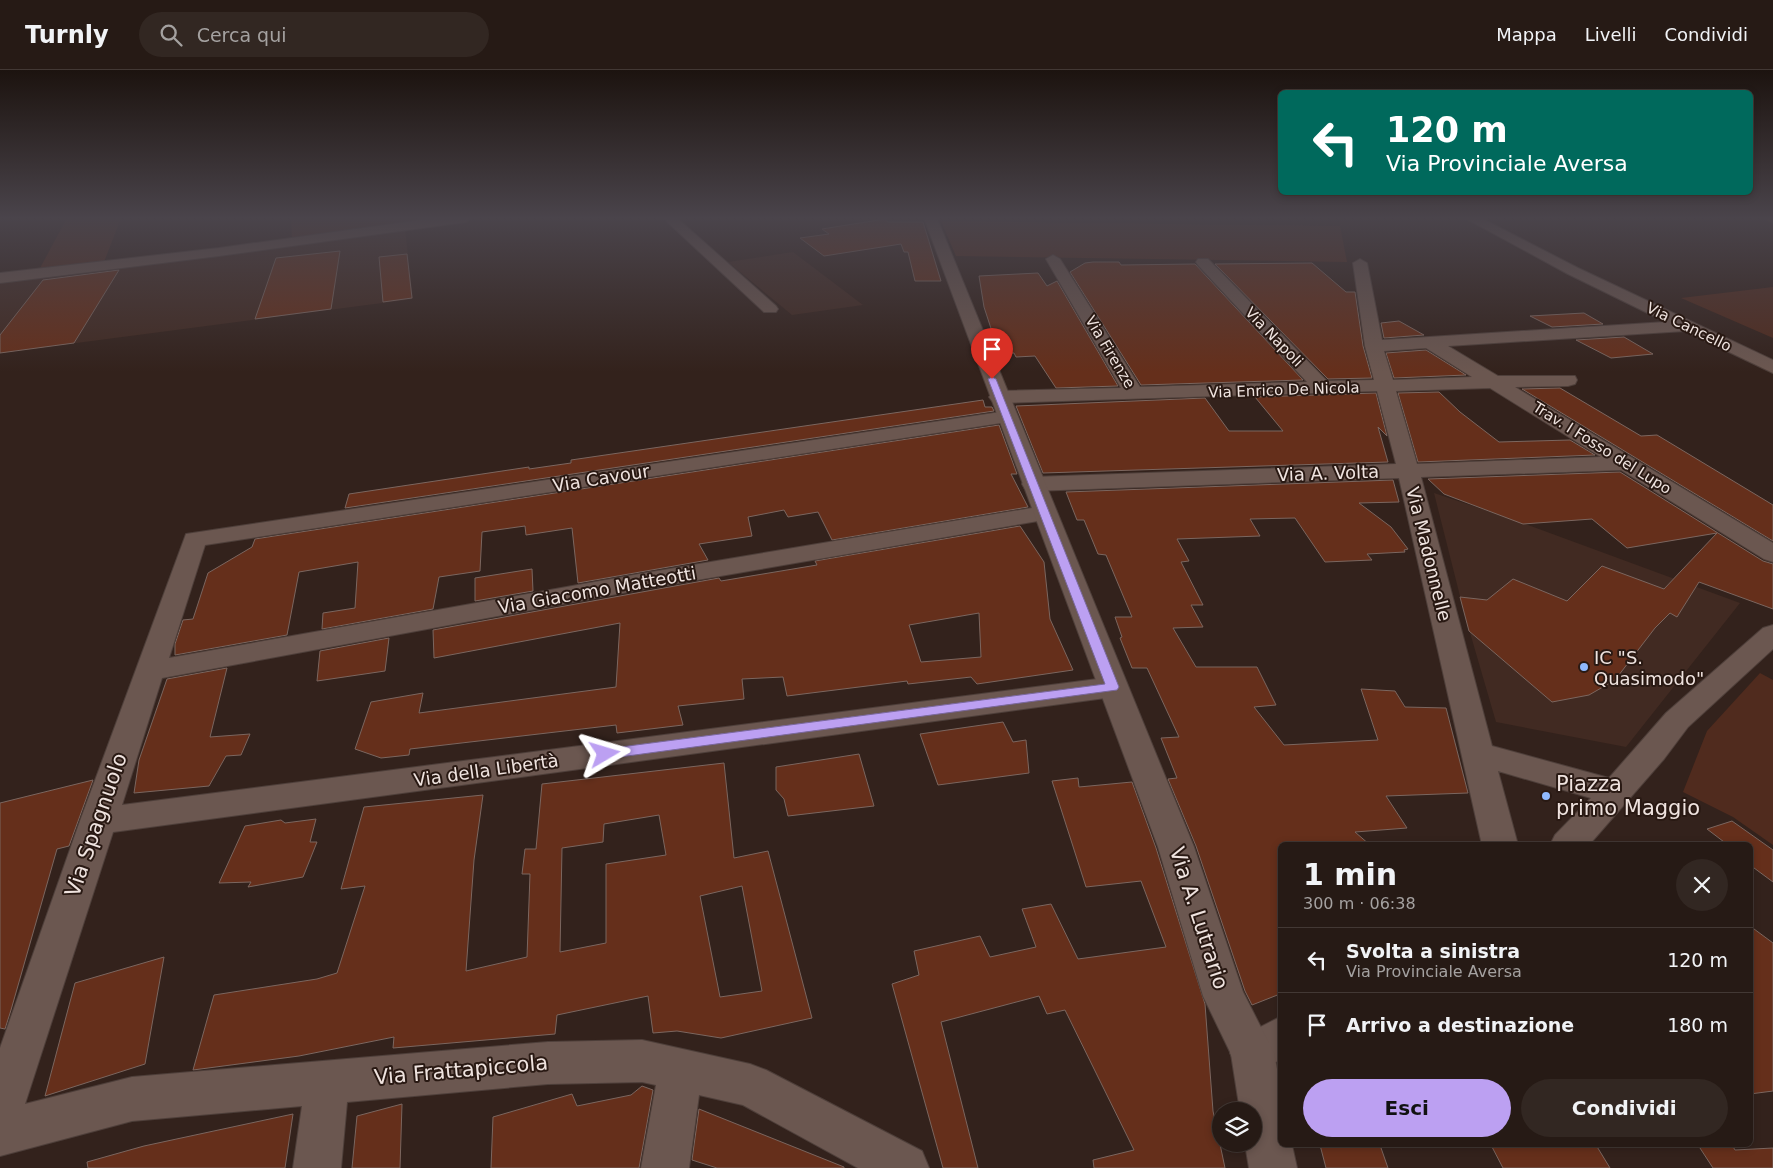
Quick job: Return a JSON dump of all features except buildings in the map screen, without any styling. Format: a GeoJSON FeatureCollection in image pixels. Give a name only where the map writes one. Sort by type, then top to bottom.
{"type":"FeatureCollection","features":[{"type":"Feature","properties":{"kind":"street"},"geometry":{"type":"LineString","coordinates":[[0,278],[76,269]]}},
{"type":"Feature","properties":{"kind":"street"},"geometry":{"type":"LineString","coordinates":[[726,269],[770,309]]}},
{"type":"Feature","properties":{"kind":"street","name":"Via A. Lutrario"},"geometry":{"type":"LineString","coordinates":[[950,269],[1176,847],[1224,996],[1266,1045],[1273,1168]]}},
{"type":"Feature","properties":{"kind":"street","name":"Via Firenze"},"geometry":{"type":"LineString","coordinates":[[1059,269],[1135,394]]}},
{"type":"Feature","properties":{"kind":"street","name":"Via Napoli"},"geometry":{"type":"LineString","coordinates":[[1210,269],[1324,389]]}},
{"type":"Feature","properties":{"kind":"street","name":"Via Madonnelle"},"geometry":{"type":"LineString","coordinates":[[1361,269],[1374,346],[1408,470],[1499,842]]}},
{"type":"Feature","properties":{"kind":"street","name":"Via Cancello"},"geometry":{"type":"LineString","coordinates":[[1568,269],[1773,367]]}},
{"type":"Feature","properties":{"kind":"street"},"geometry":{"type":"LineString","coordinates":[[1374,346],[1688,326]]}},
{"type":"Feature","properties":{"kind":"street","name":"Trav. I Fosso del Lupo"},"geometry":{"type":"LineString","coordinates":[[1430,343],[1773,554]]}},
{"type":"Feature","properties":{"kind":"street","name":"Via Enrico De Nicola"},"geometry":{"type":"LineString","coordinates":[[1003,407],[1135,394],[1568,380]]}},
{"type":"Feature","properties":{"kind":"street","name":"Via Cavour"},"geometry":{"type":"LineString","coordinates":[[194,539],[1003,407]]}},
{"type":"Feature","properties":{"kind":"street","name":"Via A. Volta"},"geometry":{"type":"LineString","coordinates":[[1033,484],[1624,463]]}},
{"type":"Feature","properties":{"kind":"street","name":"Via Giacomo Matteotti"},"geometry":{"type":"LineString","coordinates":[[150,672],[629,584],[1044,512]]}},
{"type":"Feature","properties":{"kind":"street","name":"Via Spagnuolo"},"geometry":{"type":"LineString","coordinates":[[0,1111],[194,539]]}},
{"type":"Feature","properties":{"kind":"street"},"geometry":{"type":"LineString","coordinates":[[1571,842],[1653,751],[1677,720],[1773,634]]}},
{"type":"Feature","properties":{"kind":"street","name":"Via della Libertà"},"geometry":{"type":"LineString","coordinates":[[97,821],[1113,687]]}},
{"type":"Feature","properties":{"kind":"street"},"geometry":{"type":"LineString","coordinates":[[1478,754],[1615,792]]}},
{"type":"Feature","properties":{"kind":"street","name":"Via Frattapiccola"},"geometry":{"type":"LineString","coordinates":[[0,1133],[132,1099],[548,1062],[642,1061],[750,1085],[905,1168]]}},
{"type":"Feature","properties":{"kind":"street"},"geometry":{"type":"LineString","coordinates":[[665,1168],[681,1070]]}},
{"type":"Feature","properties":{"kind":"street"},"geometry":{"type":"LineString","coordinates":[[316,1168],[327,1082]]}},
{"type":"Feature","properties":{"kind":"shaded area"},"geometry":{"type":"Polygon","coordinates":[[[92,269],[410,269],[413,299],[0,353],[0,281],[92,269]]]}},
{"type":"Feature","properties":{"kind":"shaded area"},"geometry":{"type":"Polygon","coordinates":[[[737,269],[816,269],[863,305],[792,315],[737,269]]]}},
{"type":"Feature","properties":{"kind":"shaded area"},"geometry":{"type":"Polygon","coordinates":[[[1773,287],[1773,338],[1681,298],[1773,287]]]}},
{"type":"Feature","properties":{"kind":"shaded area","name":"IC \"S. Quasimodo\""},"geometry":{"type":"Polygon","coordinates":[[[1434,493],[1509,518],[1740,603],[1626,747],[1496,722],[1464,612],[1434,493]]]}},
{"type":"Feature","properties":{"kind":"shaded area"},"geometry":{"type":"Polygon","coordinates":[[[1760,673],[1773,680],[1773,845],[1733,817],[1683,792],[1707,731],[1760,673]]]}},
{"type":"Feature","properties":{"kind":"place","name":"IC \"S. Quasimodo\""},"geometry":{"type":"Point","coordinates":[1584,667]}},
{"type":"Feature","properties":{"kind":"place","name":"Piazza primo Maggio"},"geometry":{"type":"Point","coordinates":[1546,796]}},
{"type":"Feature","properties":{"kind":"route"},"geometry":{"type":"LineString","coordinates":[[605,754],[1113,687],[992,379]]}}]}
